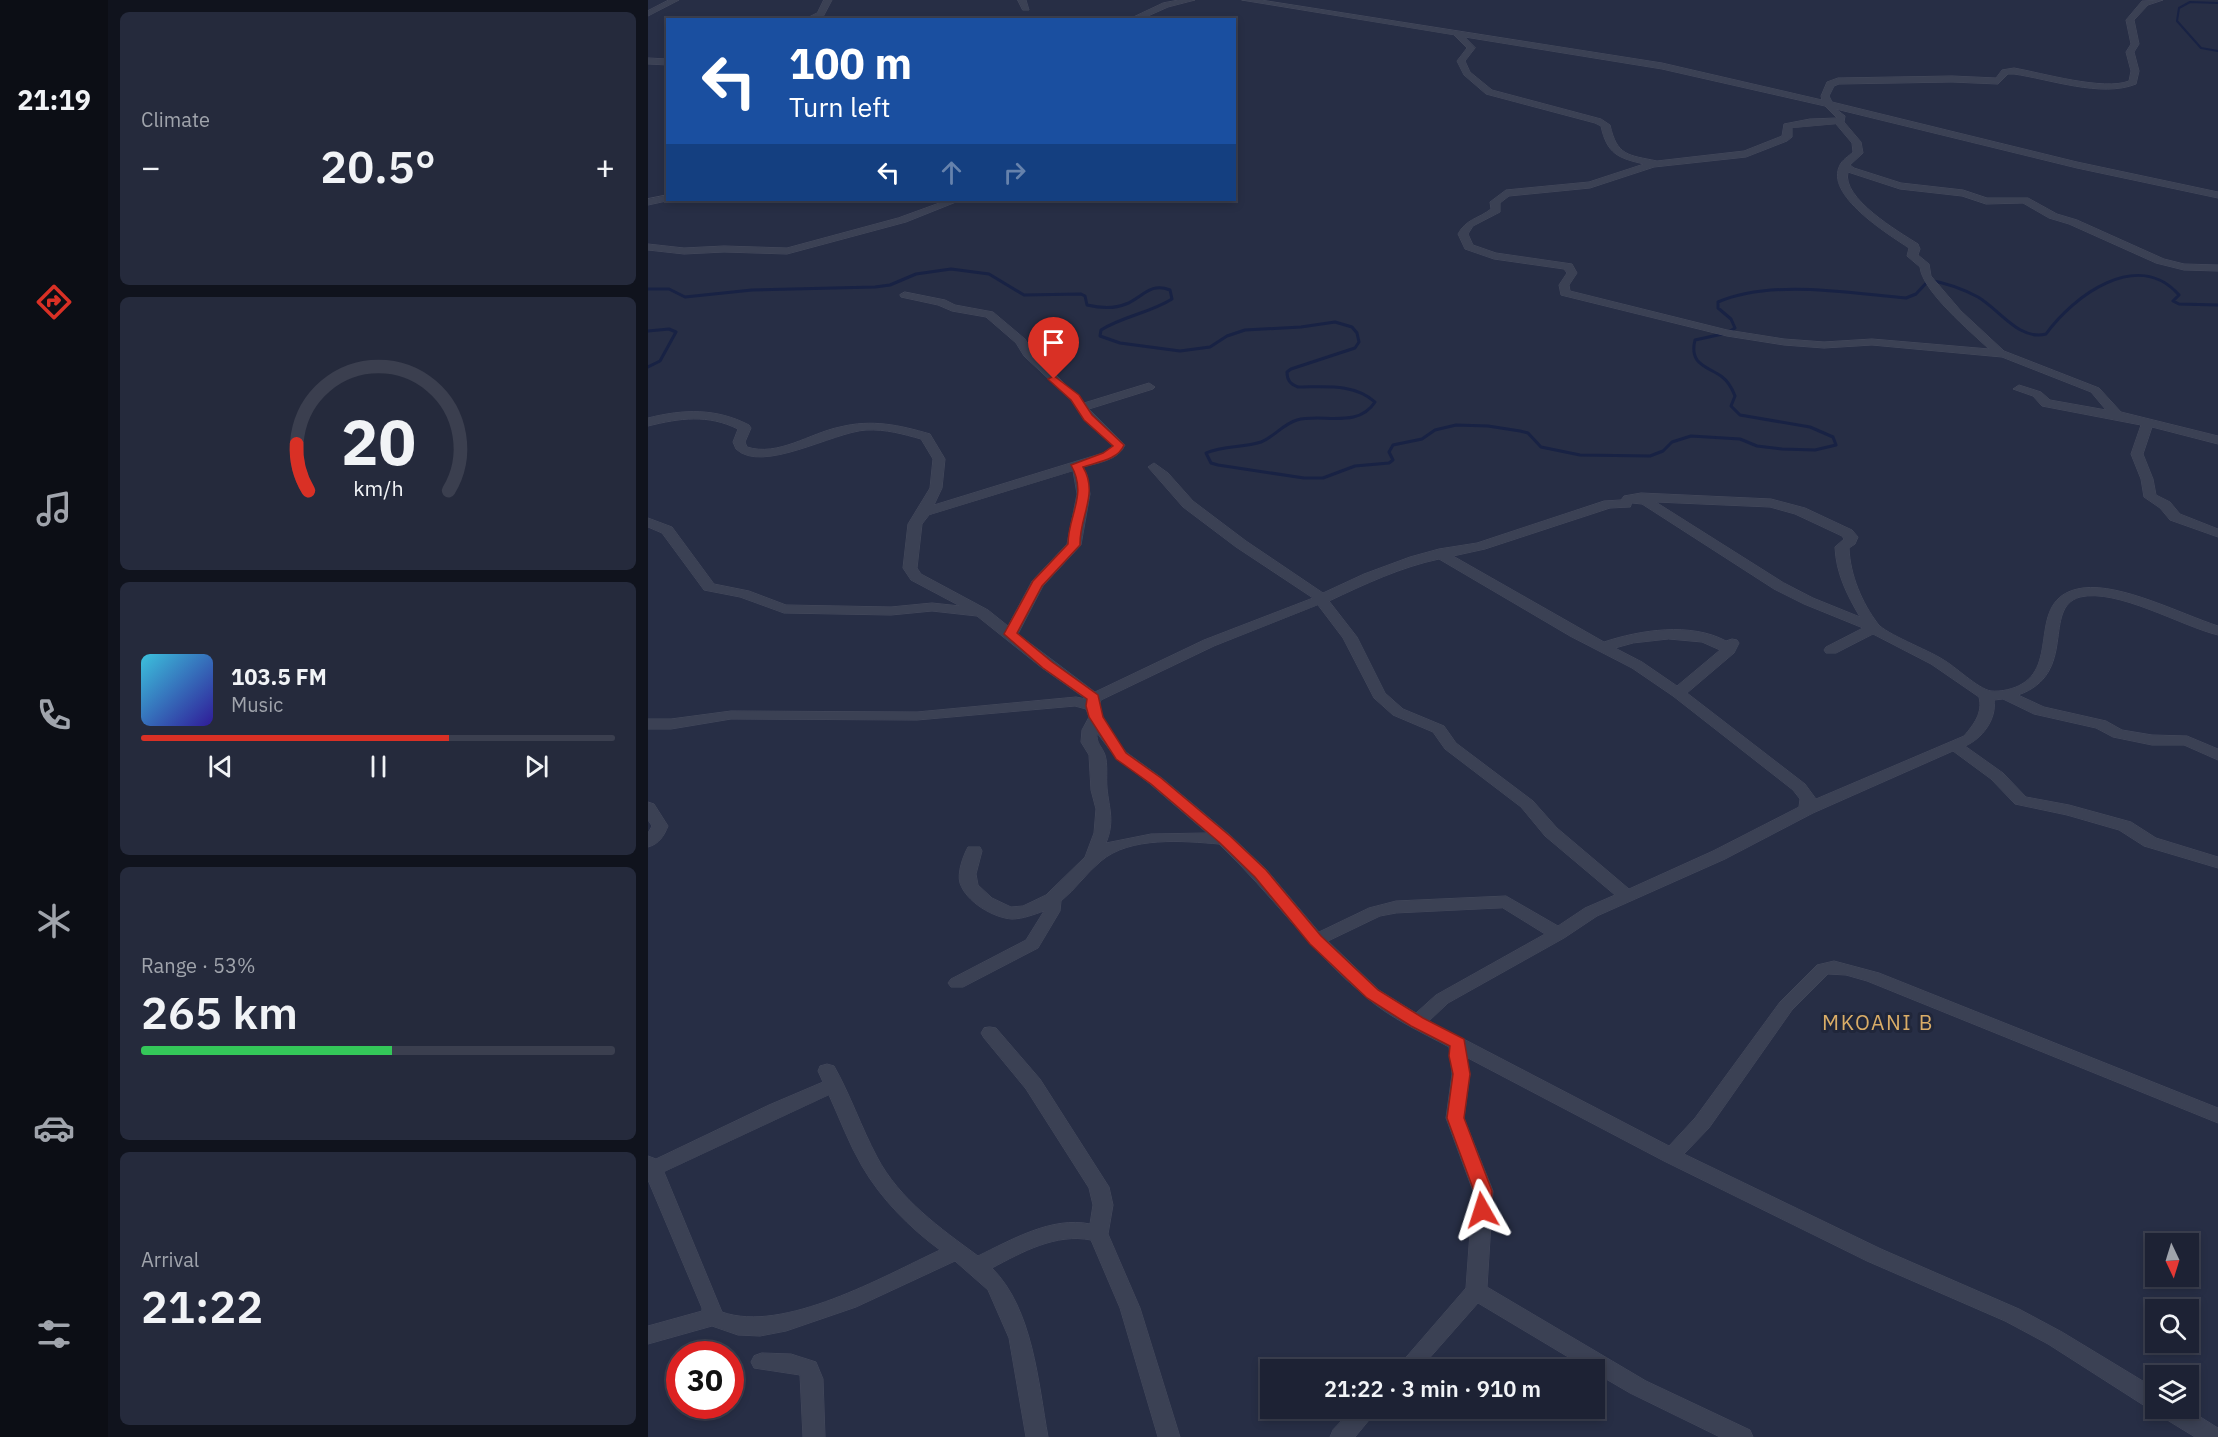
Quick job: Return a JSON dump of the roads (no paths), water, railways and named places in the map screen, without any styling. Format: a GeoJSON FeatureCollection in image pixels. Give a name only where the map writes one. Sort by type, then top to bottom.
{"type":"FeatureCollection","features":[{"type":"Feature","properties":{"kind":"street"},"geometry":{"type":"LineString","coordinates":[[648,14],[675,0]]}},
{"type":"Feature","properties":{"kind":"street"},"geometry":{"type":"LineString","coordinates":[[812,18],[820,15],[828,0]]}},
{"type":"Feature","properties":{"kind":"street"},"geometry":{"type":"LineString","coordinates":[[1136,18],[1166,5],[1191,0]]}},
{"type":"Feature","properties":{"kind":"street"},"geometry":{"type":"LineString","coordinates":[[1246,0],[1662,66],[2077,165],[2218,195]]}},
{"type":"Feature","properties":{"kind":"street"},"geometry":{"type":"LineString","coordinates":[[2117,415],[2095,390],[2000,353],[1872,342],[1824,345],[1784,342],[1727,333],[1568,294],[1565,293],[1564,285],[1572,273],[1572,268],[1494,256],[1469,247],[1463,234],[1467,224],[1493,214],[1496,210],[1495,202],[1506,194],[1590,185],[1659,164],[1746,154],[1784,140],[1788,134],[1785,127],[1790,125],[1839,122],[1843,119],[1831,109],[1826,96],[1830,84],[1848,79],[1998,81],[2005,72],[2014,71],[2102,86],[2127,86],[2133,82],[2135,71],[2130,52],[2135,44],[2130,20],[2145,3],[2158,0]]}},
{"type":"Feature","properties":{"kind":"street"},"geometry":{"type":"LineString","coordinates":[[1458,35],[1471,48],[1461,61],[1468,77],[1486,87],[1489,92],[1598,121],[1605,125],[1610,144],[1614,148],[1638,160],[1659,164]]}},
{"type":"Feature","properties":{"kind":"street"},"geometry":{"type":"LineString","coordinates":[[648,61],[666,62]]}},
{"type":"Feature","properties":{"kind":"street"},"geometry":{"type":"LineString","coordinates":[[1839,122],[1846,133],[1857,140],[1857,153],[1844,167],[1842,173],[1856,203],[1890,232],[1914,246],[1916,249],[1912,256],[1925,266],[1929,280],[1957,313],[2000,353]]}},
{"type":"Feature","properties":{"kind":"street"},"geometry":{"type":"LineString","coordinates":[[1844,167],[1915,189],[1963,193],[1986,201],[2025,200],[2053,216],[2073,222],[2160,261],[2184,267],[2218,268]]}},
{"type":"Feature","properties":{"kind":"street"},"geometry":{"type":"LineString","coordinates":[[648,202],[666,198]]}},
{"type":"Feature","properties":{"kind":"street"},"geometry":{"type":"LineString","coordinates":[[648,247],[689,251],[724,249],[787,251],[902,220],[953,201]]}},
{"type":"Feature","properties":{"kind":"street"},"geometry":{"type":"LineString","coordinates":[[906,295],[941,302],[952,308],[989,314],[1021,341],[1028,354],[1083,407],[1088,417],[1119,445],[1117,450],[1107,456],[924,512]]}},
{"type":"Feature","properties":{"kind":"street"},"geometry":{"type":"LineString","coordinates":[[1083,407],[1149,387]]}},
{"type":"Feature","properties":{"kind":"street"},"geometry":{"type":"LineString","coordinates":[[2019,388],[2037,394],[2046,403],[2117,415],[2218,440]]}},
{"type":"Feature","properties":{"kind":"street"},"geometry":{"type":"LineString","coordinates":[[648,422],[688,412],[717,417],[745,428],[739,442],[742,449],[764,454],[854,428],[892,427],[917,433],[929,440],[939,459],[936,488],[915,524],[911,572],[916,577],[983,613],[1011,634],[1094,707],[1121,756],[1156,781],[1260,873],[1316,940],[1372,994],[1417,1022],[1559,1099],[1671,1156],[1874,1255],[2012,1315],[2055,1338],[2145,1394]]}},
{"type":"Feature","properties":{"kind":"street"},"geometry":{"type":"LineString","coordinates":[[2148,423],[2141,438],[2138,454],[2148,479],[2150,497],[2167,506],[2175,517],[2198,528],[2218,532]]}},
{"type":"Feature","properties":{"kind":"street"},"geometry":{"type":"LineString","coordinates":[[1011,634],[1037,584],[1074,545],[1074,535],[1083,508],[1084,477],[1076,465]]}},
{"type":"Feature","properties":{"kind":"street"},"geometry":{"type":"LineString","coordinates":[[1154,467],[1188,504],[1240,544],[1311,589],[1350,637],[1379,695],[1398,712],[1439,729],[1450,746],[1527,804],[1551,832],[1626,895]]}},
{"type":"Feature","properties":{"kind":"street"},"geometry":{"type":"LineString","coordinates":[[1417,1022],[1442,999],[1558,934],[1591,912],[1719,855],[1807,809],[1924,757],[1969,740],[1981,726],[1989,710],[1985,694],[1953,671],[1874,628],[1801,598],[1640,498]]}},
{"type":"Feature","properties":{"kind":"street"},"geometry":{"type":"LineString","coordinates":[[648,724],[670,724],[740,715],[917,716],[1076,701],[1094,707],[1209,643],[1320,600],[1369,577],[1439,553],[1473,548],[1609,504],[1625,504],[1629,499],[1640,498],[1771,503],[1800,511],[1841,530],[1851,537],[1842,548],[1845,571],[1856,598],[1874,628]]}},
{"type":"Feature","properties":{"kind":"street"},"geometry":{"type":"LineString","coordinates":[[2205,516],[2218,532]]}},
{"type":"Feature","properties":{"kind":"street"},"geometry":{"type":"LineString","coordinates":[[648,522],[668,530],[709,587],[744,594],[784,609],[891,610],[932,607],[983,613]]}},
{"type":"Feature","properties":{"kind":"street"},"geometry":{"type":"LineString","coordinates":[[1439,553],[1575,633],[1605,647],[1678,693],[1799,787],[1808,799],[1807,809]]}},
{"type":"Feature","properties":{"kind":"street"},"geometry":{"type":"LineString","coordinates":[[1985,694],[2004,694],[2023,689],[2037,679],[2050,652],[2052,624],[2057,606],[2074,594],[2094,591],[2112,594],[2218,631]]}},
{"type":"Feature","properties":{"kind":"street"},"geometry":{"type":"LineString","coordinates":[[1831,650],[1874,628]]}},
{"type":"Feature","properties":{"kind":"street"},"geometry":{"type":"LineString","coordinates":[[1605,647],[1634,638],[1688,636],[1731,646],[1678,693]]}},
{"type":"Feature","properties":{"kind":"street"},"geometry":{"type":"LineString","coordinates":[[2004,694],[2039,711],[2101,724],[2118,734],[2152,740],[2187,741],[2218,755]]}},
{"type":"Feature","properties":{"kind":"street"},"geometry":{"type":"LineString","coordinates":[[1093,857],[1102,834],[1104,809],[1099,790],[1097,755],[1089,742],[1094,707]]}},
{"type":"Feature","properties":{"kind":"street"},"geometry":{"type":"LineString","coordinates":[[1956,746],[1969,758],[1997,776],[2022,801],[2069,810],[2125,826],[2150,842],[2218,863]]}},
{"type":"Feature","properties":{"kind":"street"},"geometry":{"type":"LineString","coordinates":[[648,807],[660,826],[657,834],[648,842]]}},
{"type":"Feature","properties":{"kind":"street"},"geometry":{"type":"LineString","coordinates":[[974,851],[967,874],[968,885],[999,909],[1010,913],[1027,911],[1053,898],[1093,857],[1110,847],[1194,836],[1224,839]]}},
{"type":"Feature","properties":{"kind":"street"},"geometry":{"type":"LineString","coordinates":[[957,983],[1032,944],[1052,911],[1053,898]]}},
{"type":"Feature","properties":{"kind":"street"},"geometry":{"type":"LineString","coordinates":[[1316,940],[1386,909],[1499,901],[1506,902],[1558,934]]}},
{"type":"Feature","properties":{"kind":"street"},"geometry":{"type":"LineString","coordinates":[[1671,1156],[1702,1123],[1786,1006],[1823,969],[1834,967],[1873,978],[2218,1116]]}},
{"type":"Feature","properties":{"kind":"street"},"geometry":{"type":"LineString","coordinates":[[990,1033],[1033,1084],[1099,1186],[1103,1205],[1098,1233],[1113,1263],[1144,1350],[1169,1437]]}},
{"type":"Feature","properties":{"kind":"street"},"geometry":{"type":"LineString","coordinates":[[1415,1359],[1476,1291],[1483,1191],[1455,1118],[1461,1074],[1457,1056],[1458,1043]]}},
{"type":"Feature","properties":{"kind":"street"},"geometry":{"type":"LineString","coordinates":[[712,1317],[712,1308],[650,1166],[776,1110],[831,1078],[870,1163],[889,1189],[929,1232],[977,1266],[996,1285],[1020,1338],[1037,1437]]}},
{"type":"Feature","properties":{"kind":"street"},"geometry":{"type":"LineString","coordinates":[[977,1266],[1014,1247],[1058,1232],[1075,1230],[1098,1233]]}},
{"type":"Feature","properties":{"kind":"street"},"geometry":{"type":"LineString","coordinates":[[648,1335],[712,1317],[740,1326],[769,1325],[796,1319],[840,1304],[957,1251]]}},
{"type":"Feature","properties":{"kind":"street"},"geometry":{"type":"LineString","coordinates":[[1476,1291],[1638,1387],[1742,1437]]}},
{"type":"Feature","properties":{"kind":"street"},"geometry":{"type":"LineString","coordinates":[[762,1362],[791,1363],[807,1368],[812,1379],[814,1437]]}},
{"type":"Feature","properties":{"kind":"street"},"geometry":{"type":"LineString","coordinates":[[1341,1437],[1358,1419]]}},
{"type":"Feature","properties":{"kind":"street"},"geometry":{"type":"LineString","coordinates":[[2185,1419],[2213,1437]]}},
{"type":"Feature","properties":{"kind":"waterway"},"geometry":{"type":"LineString","coordinates":[[2218,3],[2190,2],[2179,8],[2177,21],[2201,48],[2218,51]]}},
{"type":"Feature","properties":{"kind":"waterway"},"geometry":{"type":"LineString","coordinates":[[648,289],[669,289],[685,297],[752,290],[875,287],[890,285],[916,274],[951,269],[989,274],[1024,295],[1081,294],[1085,296],[1087,305],[1102,307],[1121,306],[1147,291],[1163,288],[1170,290],[1172,299],[1155,308],[1109,325],[1101,330],[1100,336],[1120,343],[1180,351],[1210,347],[1227,336],[1245,330],[1301,327],[1335,322],[1352,327],[1357,333],[1359,342],[1355,348],[1291,369],[1287,372],[1288,379],[1298,387],[1339,387],[1358,392],[1375,402],[1368,410],[1349,418],[1297,420],[1287,424],[1261,442],[1206,453],[1211,463],[1218,465],[1304,478],[1323,478],[1355,466],[1389,463],[1393,460],[1389,452],[1393,445],[1422,439],[1435,430],[1456,425],[1488,426],[1520,431],[1528,433],[1541,447],[1580,455],[1650,456],[1663,451],[1672,442],[1691,436],[1740,439],[1757,446],[1782,449],[1815,450],[1836,445],[1833,437],[1810,427],[1740,415],[1731,406],[1735,396],[1728,382],[1697,359],[1694,354],[1695,340],[1727,333],[1735,328],[1731,319],[1718,308],[1718,302],[1739,295],[1786,289],[1906,298],[1916,294],[1929,280],[1978,297],[2018,329],[2036,335],[2046,334],[2072,305],[2089,293],[2107,283],[2126,277],[2145,276],[2163,282],[2179,295],[2173,301],[2179,304],[2218,305]]}},
{"type":"Feature","properties":{"kind":"waterway"},"geometry":{"type":"LineString","coordinates":[[648,331],[669,329],[676,332],[660,361],[648,367]]}},
{"type":"Feature","properties":{"kind":"district","name":"MKOANI B"},"geometry":{"type":"Point","coordinates":[1878,1022]}}]}
